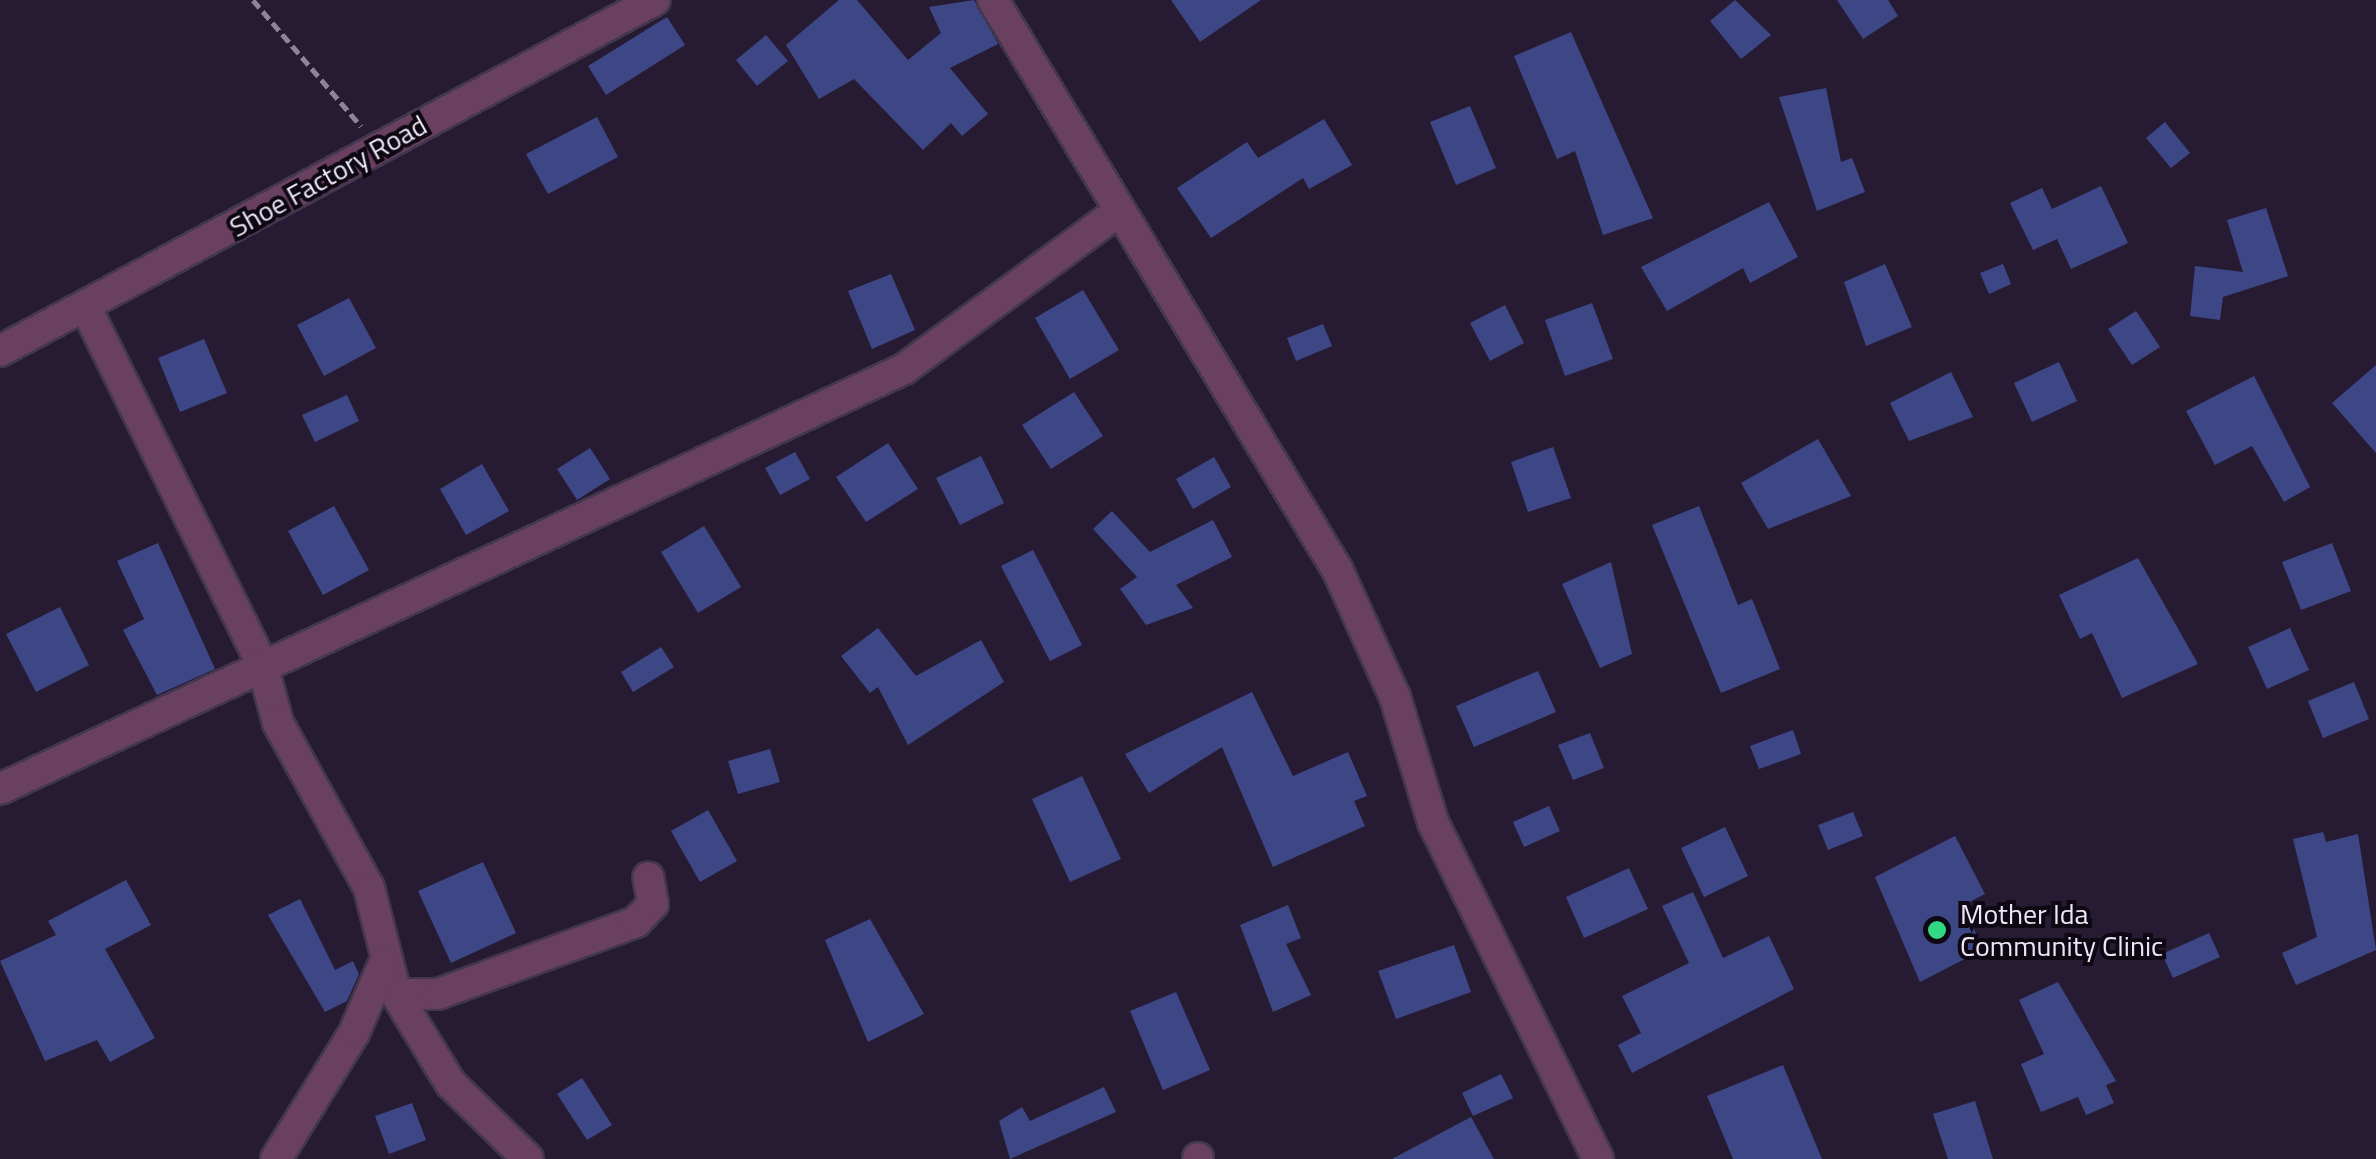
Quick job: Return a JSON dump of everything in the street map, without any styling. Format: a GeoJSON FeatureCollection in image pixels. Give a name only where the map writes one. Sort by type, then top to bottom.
{"type":"FeatureCollection","features":[{"type":"Feature","properties":{"kind":"street","name":"Shoe Factory Road"},"geometry":{"type":"LineString","coordinates":[[0,351],[655,0]]}},
{"type":"Feature","properties":{"kind":"street"},"geometry":{"type":"LineString","coordinates":[[993,0],[1338,571],[1395,697],[1432,822],[1598,1159]]}},
{"type":"Feature","properties":{"kind":"street"},"geometry":{"type":"LineString","coordinates":[[0,789],[904,369],[1118,212]]}},
{"type":"Feature","properties":{"kind":"street"},"geometry":{"type":"LineString","coordinates":[[86,306],[262,664],[278,723],[369,888],[396,994],[451,1084],[528,1159]]}},
{"type":"Feature","properties":{"kind":"street"},"geometry":{"type":"LineString","coordinates":[[396,994],[438,994],[636,922],[653,904],[648,877]]}},
{"type":"Feature","properties":{"kind":"street"},"geometry":{"type":"LineString","coordinates":[[276,1159],[354,1033],[385,961]]}},
{"type":"Feature","properties":{"kind":"path"},"geometry":{"type":"LineString","coordinates":[[253,0],[318,67],[376,150]]}},
{"type":"Feature","properties":{"kind":"building"},"geometry":{"type":"Polygon","coordinates":[[[839,0],[857,0],[908,60],[941,33],[929,7],[974,0],[998,44],[950,68],[988,114],[962,136],[951,123],[923,150],[854,79],[819,99],[786,45],[839,0]]]}},
{"type":"Feature","properties":{"kind":"building"},"geometry":{"type":"Polygon","coordinates":[[[1171,0],[1261,0],[1200,42],[1171,0]]]}},
{"type":"Feature","properties":{"kind":"building"},"geometry":{"type":"Polygon","coordinates":[[[1735,0],[1771,35],[1741,59],[1710,21],[1735,0]]]}},
{"type":"Feature","properties":{"kind":"building"},"geometry":{"type":"Polygon","coordinates":[[[1837,0],[1888,0],[1898,16],[1863,39],[1837,0]]]}},
{"type":"Feature","properties":{"kind":"building"},"geometry":{"type":"Polygon","coordinates":[[[667,17],[685,45],[606,95],[588,66],[667,17]]]}},
{"type":"Feature","properties":{"kind":"building"},"geometry":{"type":"Polygon","coordinates":[[[1571,32],[1653,218],[1603,235],[1575,151],[1557,159],[1514,56],[1571,32]]]}},
{"type":"Feature","properties":{"kind":"building"},"geometry":{"type":"Polygon","coordinates":[[[766,35],[788,61],[757,86],[736,60],[766,35]]]}},
{"type":"Feature","properties":{"kind":"building"},"geometry":{"type":"Polygon","coordinates":[[[1826,88],[1841,162],[1852,158],[1865,192],[1817,211],[1779,97],[1826,88]]]}},
{"type":"Feature","properties":{"kind":"building"},"geometry":{"type":"Polygon","coordinates":[[[1470,106],[1496,168],[1456,185],[1430,122],[1470,106]]]}},
{"type":"Feature","properties":{"kind":"building"},"geometry":{"type":"Polygon","coordinates":[[[597,117],[618,157],[548,194],[526,154],[597,117]]]}},
{"type":"Feature","properties":{"kind":"building"},"geometry":{"type":"Polygon","coordinates":[[[1324,119],[1352,165],[1309,189],[1303,178],[1211,238],[1177,188],[1247,142],[1258,158],[1324,119]]]}},
{"type":"Feature","properties":{"kind":"building"},"geometry":{"type":"Polygon","coordinates":[[[2165,122],[2190,153],[2171,168],[2146,138],[2165,122]]]}},
{"type":"Feature","properties":{"kind":"building"},"geometry":{"type":"Polygon","coordinates":[[[2101,186],[2128,243],[2071,269],[2057,239],[2033,250],[2010,203],[2042,188],[2052,209],[2101,186]]]}},
{"type":"Feature","properties":{"kind":"building"},"geometry":{"type":"Polygon","coordinates":[[[1769,202],[1798,257],[1750,283],[1743,268],[1667,311],[1641,267],[1769,202]]]}},
{"type":"Feature","properties":{"kind":"building"},"geometry":{"type":"Polygon","coordinates":[[[2266,208],[2288,276],[2223,297],[2220,320],[2190,316],[2195,266],[2243,272],[2227,220],[2266,208]]]}},
{"type":"Feature","properties":{"kind":"building"},"geometry":{"type":"Polygon","coordinates":[[[1885,264],[1912,327],[1866,346],[1844,282],[1885,264]]]}},
{"type":"Feature","properties":{"kind":"building"},"geometry":{"type":"Polygon","coordinates":[[[2003,264],[2011,284],[1989,294],[1980,273],[2003,264]]]}},
{"type":"Feature","properties":{"kind":"building"},"geometry":{"type":"Polygon","coordinates":[[[891,274],[915,330],[872,349],[848,291],[891,274]]]}},
{"type":"Feature","properties":{"kind":"building"},"geometry":{"type":"Polygon","coordinates":[[[1083,290],[1119,350],[1070,379],[1035,318],[1083,290]]]}},
{"type":"Feature","properties":{"kind":"building"},"geometry":{"type":"Polygon","coordinates":[[[349,298],[376,348],[324,376],[297,325],[349,298]]]}},
{"type":"Feature","properties":{"kind":"building"},"geometry":{"type":"Polygon","coordinates":[[[1592,303],[1613,359],[1565,376],[1545,320],[1592,303]]]}},
{"type":"Feature","properties":{"kind":"building"},"geometry":{"type":"Polygon","coordinates":[[[1505,305],[1524,343],[1490,361],[1470,323],[1505,305]]]}},
{"type":"Feature","properties":{"kind":"building"},"geometry":{"type":"Polygon","coordinates":[[[2136,311],[2160,347],[2132,365],[2108,329],[2136,311]]]}},
{"type":"Feature","properties":{"kind":"building"},"geometry":{"type":"Polygon","coordinates":[[[1323,324],[1332,346],[1296,361],[1287,338],[1323,324]]]}},
{"type":"Feature","properties":{"kind":"building"},"geometry":{"type":"Polygon","coordinates":[[[204,339],[227,393],[180,412],[158,358],[204,339]]]}},
{"type":"Feature","properties":{"kind":"building"},"geometry":{"type":"Polygon","coordinates":[[[2059,362],[2077,401],[2032,422],[2014,383],[2059,362]]]}},
{"type":"Feature","properties":{"kind":"building"},"geometry":{"type":"Polygon","coordinates":[[[2376,365],[2376,453],[2332,403],[2376,365]]]}},
{"type":"Feature","properties":{"kind":"building"},"geometry":{"type":"Polygon","coordinates":[[[1951,372],[1973,417],[1909,441],[1890,403],[1951,372]]]}},
{"type":"Feature","properties":{"kind":"building"},"geometry":{"type":"Polygon","coordinates":[[[2254,376],[2310,487],[2284,502],[2252,446],[2215,465],[2186,411],[2254,376]]]}},
{"type":"Feature","properties":{"kind":"building"},"geometry":{"type":"Polygon","coordinates":[[[1074,392],[1103,436],[1051,469],[1022,425],[1074,392]]]}},
{"type":"Feature","properties":{"kind":"building"},"geometry":{"type":"Polygon","coordinates":[[[347,395],[359,421],[315,442],[302,415],[347,395]]]}},
{"type":"Feature","properties":{"kind":"building"},"geometry":{"type":"Polygon","coordinates":[[[1818,439],[1851,496],[1768,529],[1741,483],[1818,439]]]}},
{"type":"Feature","properties":{"kind":"building"},"geometry":{"type":"Polygon","coordinates":[[[888,443],[918,489],[866,522],[836,477],[888,443]]]}},
{"type":"Feature","properties":{"kind":"building"},"geometry":{"type":"Polygon","coordinates":[[[1553,447],[1571,498],[1528,512],[1511,462],[1553,447]]]}},
{"type":"Feature","properties":{"kind":"building"},"geometry":{"type":"Polygon","coordinates":[[[590,448],[610,479],[577,500],[557,469],[590,448]]]}},
{"type":"Feature","properties":{"kind":"building"},"geometry":{"type":"Polygon","coordinates":[[[795,452],[810,479],[780,495],[765,468],[795,452]]]}},
{"type":"Feature","properties":{"kind":"building"},"geometry":{"type":"Polygon","coordinates":[[[981,456],[1004,503],[960,525],[936,478],[981,456]]]}},
{"type":"Feature","properties":{"kind":"building"},"geometry":{"type":"Polygon","coordinates":[[[1214,457],[1231,487],[1193,509],[1176,479],[1214,457]]]}},
{"type":"Feature","properties":{"kind":"building"},"geometry":{"type":"Polygon","coordinates":[[[482,464],[509,511],[466,535],[440,489],[482,464]]]}},
{"type":"Feature","properties":{"kind":"building"},"geometry":{"type":"Polygon","coordinates":[[[334,506],[369,570],[323,595],[288,531],[334,506]]]}},
{"type":"Feature","properties":{"kind":"building"},"geometry":{"type":"Polygon","coordinates":[[[1699,506],[1738,605],[1752,599],[1780,669],[1721,693],[1652,525],[1699,506]]]}},
{"type":"Feature","properties":{"kind":"building"},"geometry":{"type":"Polygon","coordinates":[[[1112,511],[1150,552],[1213,520],[1232,557],[1176,585],[1193,608],[1146,625],[1120,589],[1137,577],[1093,529],[1112,511]]]}},
{"type":"Feature","properties":{"kind":"building"},"geometry":{"type":"Polygon","coordinates":[[[704,526],[741,587],[698,613],[661,552],[704,526]]]}},
{"type":"Feature","properties":{"kind":"building"},"geometry":{"type":"Polygon","coordinates":[[[158,543],[215,669],[157,695],[123,630],[144,619],[117,561],[158,543]]]}},
{"type":"Feature","properties":{"kind":"building"},"geometry":{"type":"Polygon","coordinates":[[[2332,543],[2351,591],[2301,610],[2282,562],[2332,543]]]}},
{"type":"Feature","properties":{"kind":"building"},"geometry":{"type":"Polygon","coordinates":[[[1033,550],[1082,645],[1050,661],[1001,566],[1033,550]]]}},
{"type":"Feature","properties":{"kind":"building"},"geometry":{"type":"Polygon","coordinates":[[[2138,558],[2198,664],[2122,698],[2092,633],[2080,639],[2059,595],[2138,558]]]}},
{"type":"Feature","properties":{"kind":"building"},"geometry":{"type":"Polygon","coordinates":[[[1611,562],[1632,654],[1600,668],[1562,584],[1611,562]]]}},
{"type":"Feature","properties":{"kind":"building"},"geometry":{"type":"Polygon","coordinates":[[[60,607],[89,665],[36,692],[6,634],[60,607]]]}},
{"type":"Feature","properties":{"kind":"building"},"geometry":{"type":"Polygon","coordinates":[[[878,628],[916,676],[981,640],[1004,682],[908,745],[878,687],[870,693],[841,656],[878,628]]]}},
{"type":"Feature","properties":{"kind":"building"},"geometry":{"type":"Polygon","coordinates":[[[2290,628],[2309,670],[2267,689],[2248,647],[2290,628]]]}},
{"type":"Feature","properties":{"kind":"building"},"geometry":{"type":"Polygon","coordinates":[[[661,647],[674,667],[633,692],[621,672],[661,647]]]}},
{"type":"Feature","properties":{"kind":"building"},"geometry":{"type":"Polygon","coordinates":[[[1538,671],[1556,712],[1474,747],[1456,706],[1538,671]]]}},
{"type":"Feature","properties":{"kind":"building"},"geometry":{"type":"Polygon","coordinates":[[[2354,682],[2369,719],[2323,738],[2308,701],[2354,682]]]}},
{"type":"Feature","properties":{"kind":"building"},"geometry":{"type":"Polygon","coordinates":[[[1252,692],[1293,776],[1348,752],[1367,796],[1354,801],[1365,826],[1273,867],[1222,747],[1149,793],[1125,754],[1252,692]]]}},
{"type":"Feature","properties":{"kind":"building"},"geometry":{"type":"Polygon","coordinates":[[[1793,730],[1801,754],[1759,769],[1750,746],[1793,730]]]}},
{"type":"Feature","properties":{"kind":"building"},"geometry":{"type":"Polygon","coordinates":[[[1590,733],[1604,768],[1573,780],[1558,745],[1590,733]]]}},
{"type":"Feature","properties":{"kind":"building"},"geometry":{"type":"Polygon","coordinates":[[[770,749],[780,782],[738,794],[728,761],[770,749]]]}},
{"type":"Feature","properties":{"kind":"building"},"geometry":{"type":"Polygon","coordinates":[[[1082,776],[1121,859],[1070,882],[1032,799],[1082,776]]]}},
{"type":"Feature","properties":{"kind":"building"},"geometry":{"type":"Polygon","coordinates":[[[1549,806],[1560,831],[1524,847],[1513,822],[1549,806]]]}},
{"type":"Feature","properties":{"kind":"building"},"geometry":{"type":"Polygon","coordinates":[[[708,810],[737,861],[700,882],[671,831],[708,810]]]}},
{"type":"Feature","properties":{"kind":"building"},"geometry":{"type":"Polygon","coordinates":[[[1853,812],[1863,836],[1828,850],[1818,825],[1853,812]]]}},
{"type":"Feature","properties":{"kind":"building"},"geometry":{"type":"Polygon","coordinates":[[[1725,827],[1748,876],[1704,897],[1681,848],[1725,827]]]}},
{"type":"Feature","properties":{"kind":"building"},"geometry":{"type":"Polygon","coordinates":[[[2323,832],[2326,842],[2358,834],[2376,950],[2296,985],[2282,953],[2317,937],[2293,839],[2323,832]]]}},
{"type":"Feature","properties":{"kind":"building","name":"Mother Ida Community Clinic"},"geometry":{"type":"Polygon","coordinates":[[[1955,836],[1985,894],[1962,906],[1984,949],[1920,982],[1875,877],[1955,836]]]}},
{"type":"Feature","properties":{"kind":"building"},"geometry":{"type":"Polygon","coordinates":[[[483,862],[516,933],[451,963],[418,891],[483,862]]]}},
{"type":"Feature","properties":{"kind":"building"},"geometry":{"type":"Polygon","coordinates":[[[1629,868],[1648,909],[1584,938],[1566,897],[1629,868]]]}},
{"type":"Feature","properties":{"kind":"building"},"geometry":{"type":"Polygon","coordinates":[[[126,880],[151,925],[105,949],[155,1038],[110,1062],[97,1040],[45,1061],[0,961],[56,935],[48,921],[126,880]]]}},
{"type":"Feature","properties":{"kind":"building"},"geometry":{"type":"Polygon","coordinates":[[[1693,892],[1723,958],[1769,936],[1794,989],[1632,1073],[1618,1045],[1641,1033],[1622,996],[1689,963],[1662,906],[1693,892]]]}},
{"type":"Feature","properties":{"kind":"building"},"geometry":{"type":"Polygon","coordinates":[[[300,899],[335,970],[353,961],[359,974],[347,1001],[325,1012],[268,915],[300,899]]]}},
{"type":"Feature","properties":{"kind":"building"},"geometry":{"type":"Polygon","coordinates":[[[1288,905],[1301,938],[1286,944],[1311,995],[1273,1012],[1240,925],[1288,905]]]}},
{"type":"Feature","properties":{"kind":"building"},"geometry":{"type":"Polygon","coordinates":[[[870,919],[924,1014],[868,1042],[825,940],[870,919]]]}},
{"type":"Feature","properties":{"kind":"building"},"geometry":{"type":"Polygon","coordinates":[[[2209,933],[2220,957],[2173,978],[2162,954],[2209,933]]]}},
{"type":"Feature","properties":{"kind":"building"},"geometry":{"type":"Polygon","coordinates":[[[1454,945],[1471,992],[1396,1019],[1378,971],[1454,945]]]}},
{"type":"Feature","properties":{"kind":"building"},"geometry":{"type":"Polygon","coordinates":[[[2058,982],[2116,1081],[2106,1085],[2114,1103],[2086,1115],[2078,1097],[2041,1112],[2021,1064],[2044,1054],[2019,1000],[2058,982]]]}},
{"type":"Feature","properties":{"kind":"building"},"geometry":{"type":"Polygon","coordinates":[[[1176,992],[1210,1070],[1163,1090],[1130,1011],[1176,992]]]}},
{"type":"Feature","properties":{"kind":"building"},"geometry":{"type":"Polygon","coordinates":[[[1783,1065],[1822,1159],[1733,1159],[1707,1096],[1783,1065]]]}},
{"type":"Feature","properties":{"kind":"building"},"geometry":{"type":"Polygon","coordinates":[[[1501,1074],[1513,1098],[1473,1116],[1462,1093],[1501,1074]]]}},
{"type":"Feature","properties":{"kind":"building"},"geometry":{"type":"Polygon","coordinates":[[[582,1078],[612,1125],[587,1140],[557,1094],[582,1078]]]}},
{"type":"Feature","properties":{"kind":"building"},"geometry":{"type":"Polygon","coordinates":[[[1104,1087],[1116,1112],[1010,1159],[999,1121],[1022,1107],[1030,1121],[1104,1087]]]}},
{"type":"Feature","properties":{"kind":"building"},"geometry":{"type":"Polygon","coordinates":[[[1975,1101],[1993,1159],[1948,1159],[1933,1114],[1975,1101]]]}},
{"type":"Feature","properties":{"kind":"building"},"geometry":{"type":"Polygon","coordinates":[[[412,1103],[426,1140],[389,1154],[375,1116],[412,1103]]]}},
{"type":"Feature","properties":{"kind":"building"},"geometry":{"type":"Polygon","coordinates":[[[1471,1117],[1494,1159],[1392,1159],[1471,1117]]]}},
{"type":"Feature","properties":{"kind":"place","name":"Mother Ida Community Clinic"},"geometry":{"type":"Point","coordinates":[1937,930]}}]}
